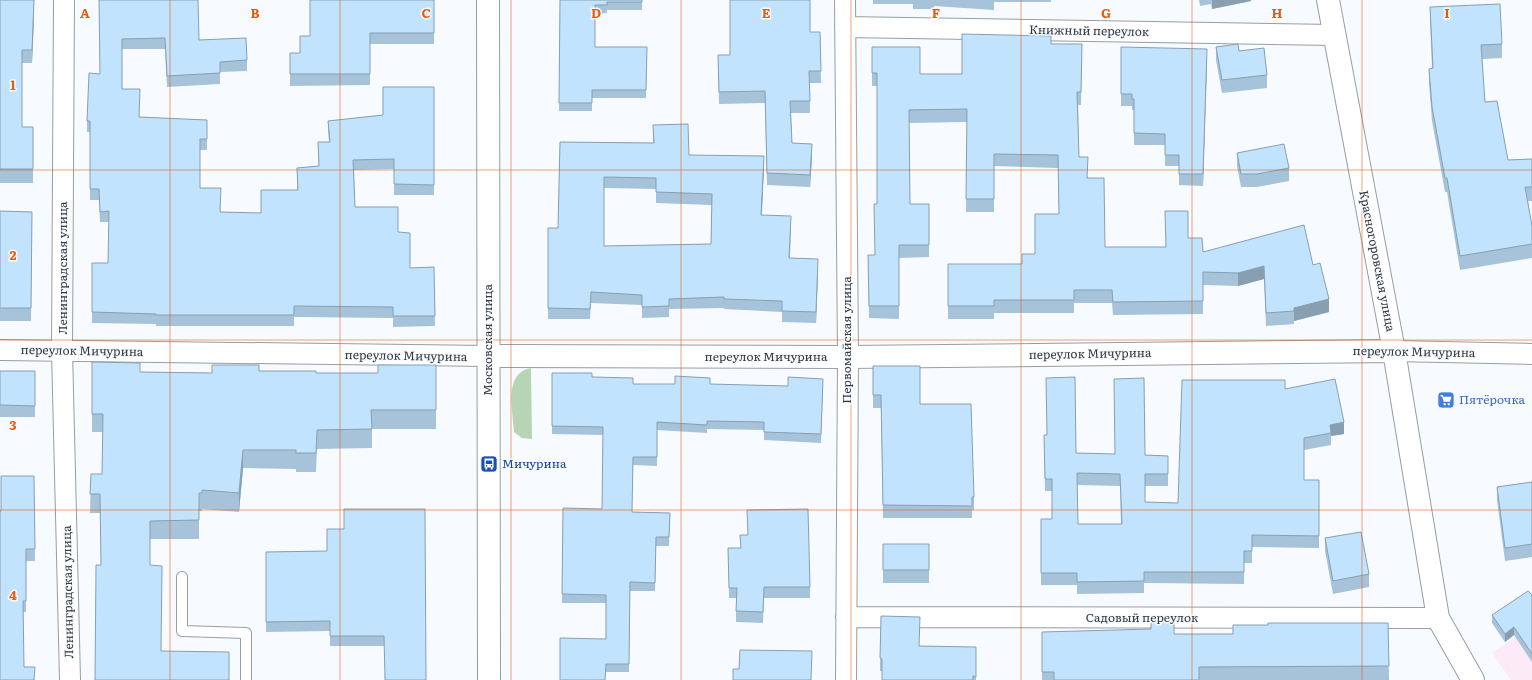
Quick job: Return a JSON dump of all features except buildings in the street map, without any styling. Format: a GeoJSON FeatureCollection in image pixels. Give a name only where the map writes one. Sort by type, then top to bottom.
{"type":"FeatureCollection","features":[{"type":"Feature","properties":{"kind":"street","name":"Ленинградская улица"},"geometry":{"type":"LineString","coordinates":[[64,0],[62,350],[70,680]]}},
{"type":"Feature","properties":{"kind":"street","name":"Московская улица"},"geometry":{"type":"LineString","coordinates":[[488,0],[489,680]]}},
{"type":"Feature","properties":{"kind":"street","name":"Первомайская улица"},"geometry":{"type":"LineString","coordinates":[[845,0],[848,357],[846,680]]}},
{"type":"Feature","properties":{"kind":"street","name":"Красногоровская улица"},"geometry":{"type":"LineString","coordinates":[[1328,0],[1394,351],[1438,618],[1473,680]]}},
{"type":"Feature","properties":{"kind":"street","name":"Книжный переулок"},"geometry":{"type":"LineString","coordinates":[[845,27],[1334,35]]}},
{"type":"Feature","properties":{"kind":"street","name":"переулок Мичурина"},"geometry":{"type":"LineString","coordinates":[[0,350],[489,356],[848,357],[1394,351],[1532,354]]}},
{"type":"Feature","properties":{"kind":"street","name":"Садовый переулок"},"geometry":{"type":"LineString","coordinates":[[846,617],[1438,618]]}},
{"type":"Feature","properties":{"kind":"lane"},"geometry":{"type":"LineString","coordinates":[[182,577],[182,631],[246,633],[246,680]]}},
{"type":"Feature","properties":{"kind":"shaded area"},"geometry":{"type":"Polygon","coordinates":[[[1532,625],[1532,680],[1511,680],[1492,653],[1532,625]]]}},
{"type":"Feature","properties":{"kind":"green space"},"geometry":{"type":"Polygon","coordinates":[[[531,368],[532,439],[522,438],[514,432],[512,404],[513,385],[516,377],[522,371],[531,368]]]}},
{"type":"Feature","properties":{"kind":"place","name":"Пятёрочка"},"geometry":{"type":"Point","coordinates":[1446,400]}},
{"type":"Feature","properties":{"kind":"place","name":"Мичурина"},"geometry":{"type":"Point","coordinates":[489,464]}}]}
